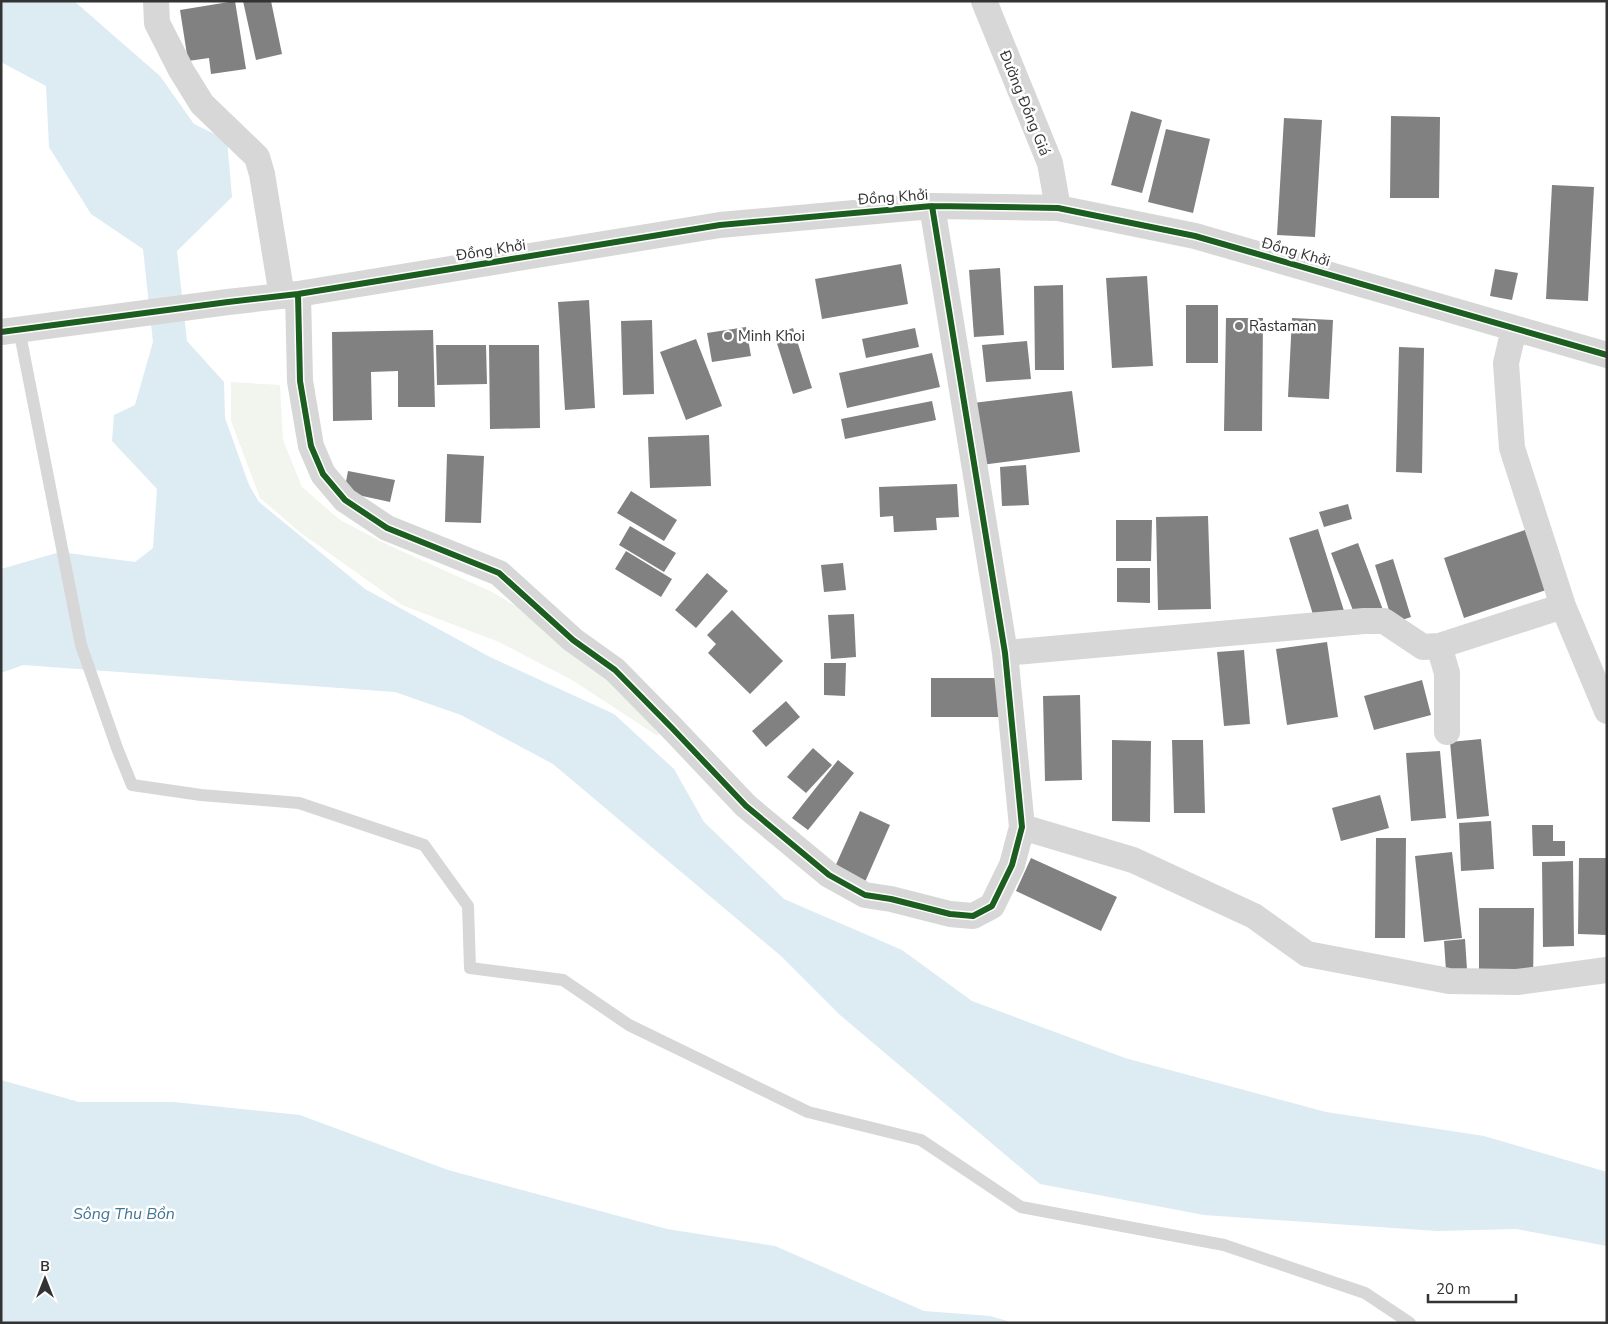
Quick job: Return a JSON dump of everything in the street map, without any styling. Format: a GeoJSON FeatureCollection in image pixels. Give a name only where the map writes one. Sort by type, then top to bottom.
{"type":"FeatureCollection","features":[{"type":"Feature","properties":{"kind":"street"},"geometry":{"type":"LineString","coordinates":[[156,1],[157,23],[181,70],[202,104],[256,157],[262,174],[290,295],[300,381],[311,446],[323,474],[345,500],[387,528],[499,573],[573,640],[615,670],[746,806],[829,875],[865,895],[891,899],[950,914],[973,916],[992,906],[1012,865],[1022,827],[1005,653],[932,206]]}},
{"type":"Feature","properties":{"kind":"street","name":"Đường Đồng Giá"},"geometry":{"type":"LineString","coordinates":[[984,1],[1050,163],[1058,208]]}},
{"type":"Feature","properties":{"kind":"street","name":"Đồng Khởi"},"geometry":{"type":"LineString","coordinates":[[10,331],[290,295],[720,225],[932,206],[1058,208],[1195,236],[1607,355]]}},
{"type":"Feature","properties":{"kind":"street"},"geometry":{"type":"LineString","coordinates":[[1514,329],[1506,363],[1512,448],[1563,606],[1607,711]]}},
{"type":"Feature","properties":{"kind":"street"},"geometry":{"type":"LineString","coordinates":[[1005,653],[1364,621],[1384,621],[1423,647],[1438,646],[1563,606]]}},
{"type":"Feature","properties":{"kind":"street"},"geometry":{"type":"LineString","coordinates":[[1438,646],[1447,673],[1447,732]]}},
{"type":"Feature","properties":{"kind":"street"},"geometry":{"type":"LineString","coordinates":[[1022,827],[1133,860],[1254,916],[1307,954],[1449,982],[1517,982],[1607,970]]}},
{"type":"Feature","properties":{"kind":"lane"},"geometry":{"type":"LineString","coordinates":[[10,331],[57,516],[82,646],[117,748],[132,785],[201,795],[299,802],[424,845],[468,906],[470,968],[563,980],[629,1025],[808,1112],[921,1140],[1021,1206],[1224,1245],[1365,1293],[1410,1323]]}},
{"type":"Feature","properties":{"kind":"shaded area"},"geometry":{"type":"Polygon","coordinates":[[[231,382],[280,385],[283,440],[302,487],[340,520],[386,544],[492,592],[546,624],[671,732],[656,735],[572,680],[499,642],[402,605],[301,533],[260,498],[231,421],[231,382]]]}},
{"type":"Feature","properties":{"kind":"water"},"geometry":{"type":"Polygon","coordinates":[[[1,1],[74,1],[160,76],[194,124],[227,140],[232,197],[177,251],[187,341],[224,382],[225,418],[249,485],[259,502],[365,589],[490,657],[614,714],[674,769],[704,822],[784,899],[902,950],[972,1001],[1125,1058],[1326,1112],[1484,1136],[1607,1172],[1607,1246],[1516,1229],[1437,1231],[1204,1215],[1040,1184],[840,1015],[781,956],[553,764],[461,715],[395,692],[23,665],[1,673],[1,569],[60,552],[135,562],[153,548],[157,489],[112,441],[114,415],[135,405],[153,342],[143,249],[91,214],[49,147],[46,86],[1,62],[1,1]]]}},
{"type":"Feature","properties":{"kind":"water","name":"Sông Thu Bồn"},"geometry":{"type":"Polygon","coordinates":[[[1,1080],[79,1102],[174,1102],[300,1115],[448,1170],[667,1229],[775,1246],[924,1311],[990,1316],[1014,1323],[1,1323],[1,1080]]]}},
{"type":"Feature","properties":{"kind":"building"},"geometry":{"type":"Polygon","coordinates":[[[235,1],[246,69],[211,74],[209,58],[188,61],[180,10],[235,1]]]}},
{"type":"Feature","properties":{"kind":"building"},"geometry":{"type":"Polygon","coordinates":[[[243,1],[271,1],[282,54],[256,60],[243,1]]]}},
{"type":"Feature","properties":{"kind":"building"},"geometry":{"type":"Polygon","coordinates":[[[1131,111],[1162,120],[1142,193],[1111,185],[1131,111]]]}},
{"type":"Feature","properties":{"kind":"building"},"geometry":{"type":"Polygon","coordinates":[[[1391,116],[1440,117],[1439,198],[1390,198],[1391,116]]]}},
{"type":"Feature","properties":{"kind":"building"},"geometry":{"type":"Polygon","coordinates":[[[1284,118],[1322,120],[1315,237],[1277,235],[1284,118]]]}},
{"type":"Feature","properties":{"kind":"building"},"geometry":{"type":"Polygon","coordinates":[[[1166,129],[1210,139],[1193,213],[1148,202],[1166,129]]]}},
{"type":"Feature","properties":{"kind":"building"},"geometry":{"type":"Polygon","coordinates":[[[1552,185],[1594,187],[1588,301],[1546,299],[1552,185]]]}},
{"type":"Feature","properties":{"kind":"building"},"geometry":{"type":"Polygon","coordinates":[[[901,264],[908,304],[822,319],[815,279],[901,264]]]}},
{"type":"Feature","properties":{"kind":"building"},"geometry":{"type":"Polygon","coordinates":[[[1000,268],[1004,335],[974,337],[969,270],[1000,268]]]}},
{"type":"Feature","properties":{"kind":"building"},"geometry":{"type":"Polygon","coordinates":[[[1495,269],[1518,273],[1512,300],[1490,296],[1495,269]]]}},
{"type":"Feature","properties":{"kind":"building"},"geometry":{"type":"Polygon","coordinates":[[[1147,276],[1153,366],[1112,368],[1106,278],[1147,276]]]}},
{"type":"Feature","properties":{"kind":"building"},"geometry":{"type":"Polygon","coordinates":[[[1063,285],[1064,370],[1035,370],[1034,286],[1063,285]]]}},
{"type":"Feature","properties":{"kind":"building"},"geometry":{"type":"Polygon","coordinates":[[[589,300],[595,408],[565,410],[558,302],[589,300]]]}},
{"type":"Feature","properties":{"kind":"building"},"geometry":{"type":"Polygon","coordinates":[[[1186,305],[1218,305],[1218,363],[1186,363],[1186,305]]]}},
{"type":"Feature","properties":{"kind":"building"},"geometry":{"type":"Polygon","coordinates":[[[1226,318],[1263,318],[1262,431],[1224,431],[1226,318]]]}},
{"type":"Feature","properties":{"kind":"building"},"geometry":{"type":"Polygon","coordinates":[[[1292,318],[1333,320],[1329,399],[1288,397],[1292,318]]]}},
{"type":"Feature","properties":{"kind":"building"},"geometry":{"type":"Polygon","coordinates":[[[652,320],[654,394],[623,395],[621,321],[652,320]]]}},
{"type":"Feature","properties":{"kind":"building"},"geometry":{"type":"Polygon","coordinates":[[[746,327],[751,356],[712,362],[707,333],[746,327]]]}},
{"type":"Feature","properties":{"kind":"building"},"geometry":{"type":"Polygon","coordinates":[[[793,328],[812,388],[793,394],[774,334],[793,328]]]}},
{"type":"Feature","properties":{"kind":"building"},"geometry":{"type":"Polygon","coordinates":[[[915,328],[919,347],[866,358],[862,339],[915,328]]]}},
{"type":"Feature","properties":{"kind":"building"},"geometry":{"type":"Polygon","coordinates":[[[433,330],[435,407],[398,407],[398,371],[371,372],[372,420],[333,421],[332,332],[433,330]]]}},
{"type":"Feature","properties":{"kind":"building"},"geometry":{"type":"Polygon","coordinates":[[[696,339],[722,406],[686,420],[660,352],[696,339]]]}},
{"type":"Feature","properties":{"kind":"building"},"geometry":{"type":"Polygon","coordinates":[[[1027,341],[1031,379],[986,382],[982,345],[1027,341]]]}},
{"type":"Feature","properties":{"kind":"building"},"geometry":{"type":"Polygon","coordinates":[[[436,345],[486,345],[487,384],[437,385],[436,345]]]}},
{"type":"Feature","properties":{"kind":"building"},"geometry":{"type":"Polygon","coordinates":[[[489,345],[539,345],[540,428],[490,429],[489,345]]]}},
{"type":"Feature","properties":{"kind":"building"},"geometry":{"type":"Polygon","coordinates":[[[1399,347],[1424,348],[1422,473],[1396,472],[1399,347]]]}},
{"type":"Feature","properties":{"kind":"building"},"geometry":{"type":"Polygon","coordinates":[[[932,353],[940,387],[847,408],[839,373],[932,353]]]}},
{"type":"Feature","properties":{"kind":"building"},"geometry":{"type":"Polygon","coordinates":[[[1072,391],[1080,452],[981,465],[973,403],[1072,391]]]}},
{"type":"Feature","properties":{"kind":"building"},"geometry":{"type":"Polygon","coordinates":[[[932,401],[936,420],[845,439],[841,419],[932,401]]]}},
{"type":"Feature","properties":{"kind":"building"},"geometry":{"type":"Polygon","coordinates":[[[709,435],[711,486],[650,488],[648,437],[709,435]]]}},
{"type":"Feature","properties":{"kind":"building"},"geometry":{"type":"Polygon","coordinates":[[[447,454],[484,456],[481,523],[445,522],[447,454]]]}},
{"type":"Feature","properties":{"kind":"building"},"geometry":{"type":"Polygon","coordinates":[[[1026,465],[1029,505],[1002,506],[1000,467],[1026,465]]]}},
{"type":"Feature","properties":{"kind":"building"},"geometry":{"type":"Polygon","coordinates":[[[348,471],[395,480],[390,502],[344,492],[348,471]]]}},
{"type":"Feature","properties":{"kind":"building"},"geometry":{"type":"Polygon","coordinates":[[[957,484],[959,517],[936,518],[937,530],[894,532],[893,516],[880,517],[879,487],[957,484]]]}},
{"type":"Feature","properties":{"kind":"building"},"geometry":{"type":"Polygon","coordinates":[[[631,491],[677,520],[664,541],[617,513],[631,491]]]}},
{"type":"Feature","properties":{"kind":"building"},"geometry":{"type":"Polygon","coordinates":[[[1348,504],[1352,519],[1324,527],[1319,512],[1348,504]]]}},
{"type":"Feature","properties":{"kind":"building"},"geometry":{"type":"Polygon","coordinates":[[[1208,516],[1211,609],[1158,610],[1156,517],[1208,516]]]}},
{"type":"Feature","properties":{"kind":"building"},"geometry":{"type":"Polygon","coordinates":[[[1116,520],[1152,520],[1151,561],[1116,561],[1116,520]]]}},
{"type":"Feature","properties":{"kind":"building"},"geometry":{"type":"Polygon","coordinates":[[[630,526],[676,553],[664,572],[619,545],[630,526]]]}},
{"type":"Feature","properties":{"kind":"building"},"geometry":{"type":"Polygon","coordinates":[[[1318,529],[1345,614],[1316,624],[1289,538],[1318,529]]]}},
{"type":"Feature","properties":{"kind":"building"},"geometry":{"type":"Polygon","coordinates":[[[1525,530],[1546,590],[1464,618],[1444,558],[1525,530]]]}},
{"type":"Feature","properties":{"kind":"building"},"geometry":{"type":"Polygon","coordinates":[[[1358,543],[1383,610],[1357,621],[1331,553],[1358,543]]]}},
{"type":"Feature","properties":{"kind":"building"},"geometry":{"type":"Polygon","coordinates":[[[626,551],[672,579],[661,597],[615,569],[626,551]]]}},
{"type":"Feature","properties":{"kind":"building"},"geometry":{"type":"Polygon","coordinates":[[[1393,559],[1411,617],[1393,623],[1375,565],[1393,559]]]}},
{"type":"Feature","properties":{"kind":"building"},"geometry":{"type":"Polygon","coordinates":[[[843,563],[846,590],[824,592],[821,565],[843,563]]]}},
{"type":"Feature","properties":{"kind":"building"},"geometry":{"type":"Polygon","coordinates":[[[1117,568],[1150,568],[1150,603],[1117,602],[1117,568]]]}},
{"type":"Feature","properties":{"kind":"building"},"geometry":{"type":"Polygon","coordinates":[[[707,573],[728,591],[696,628],[675,610],[707,573]]]}},
{"type":"Feature","properties":{"kind":"building"},"geometry":{"type":"Polygon","coordinates":[[[732,610],[783,661],[750,694],[708,653],[716,644],[707,635],[732,610]]]}},
{"type":"Feature","properties":{"kind":"building"},"geometry":{"type":"Polygon","coordinates":[[[854,614],[856,657],[831,659],[828,615],[854,614]]]}},
{"type":"Feature","properties":{"kind":"building"},"geometry":{"type":"Polygon","coordinates":[[[1327,642],[1338,717],[1287,725],[1276,649],[1327,642]]]}},
{"type":"Feature","properties":{"kind":"building"},"geometry":{"type":"Polygon","coordinates":[[[1244,650],[1250,724],[1224,726],[1217,652],[1244,650]]]}},
{"type":"Feature","properties":{"kind":"building"},"geometry":{"type":"Polygon","coordinates":[[[824,663],[846,663],[845,696],[824,695],[824,663]]]}},
{"type":"Feature","properties":{"kind":"building"},"geometry":{"type":"Polygon","coordinates":[[[931,678],[1000,678],[1000,717],[931,717],[931,678]]]}},
{"type":"Feature","properties":{"kind":"building"},"geometry":{"type":"Polygon","coordinates":[[[1422,680],[1431,715],[1374,730],[1364,696],[1422,680]]]}},
{"type":"Feature","properties":{"kind":"building"},"geometry":{"type":"Polygon","coordinates":[[[1080,695],[1082,780],[1045,781],[1043,696],[1080,695]]]}},
{"type":"Feature","properties":{"kind":"building"},"geometry":{"type":"Polygon","coordinates":[[[786,701],[800,717],[766,747],[752,731],[786,701]]]}},
{"type":"Feature","properties":{"kind":"building"},"geometry":{"type":"Polygon","coordinates":[[[1481,739],[1489,816],[1457,819],[1450,742],[1481,739]]]}},
{"type":"Feature","properties":{"kind":"building"},"geometry":{"type":"Polygon","coordinates":[[[1112,740],[1151,741],[1150,822],[1112,821],[1112,740]]]}},
{"type":"Feature","properties":{"kind":"building"},"geometry":{"type":"Polygon","coordinates":[[[1172,740],[1203,740],[1205,813],[1174,813],[1172,740]]]}},
{"type":"Feature","properties":{"kind":"building"},"geometry":{"type":"Polygon","coordinates":[[[813,748],[832,765],[806,793],[787,777],[813,748]]]}},
{"type":"Feature","properties":{"kind":"building"},"geometry":{"type":"Polygon","coordinates":[[[1440,751],[1446,818],[1411,821],[1406,753],[1440,751]]]}},
{"type":"Feature","properties":{"kind":"building"},"geometry":{"type":"Polygon","coordinates":[[[838,760],[854,773],[808,830],[792,818],[838,760]]]}},
{"type":"Feature","properties":{"kind":"building"},"geometry":{"type":"Polygon","coordinates":[[[1380,795],[1389,828],[1341,841],[1332,808],[1380,795]]]}},
{"type":"Feature","properties":{"kind":"building"},"geometry":{"type":"Polygon","coordinates":[[[860,811],[890,825],[865,882],[834,869],[860,811]]]}},
{"type":"Feature","properties":{"kind":"building"},"geometry":{"type":"Polygon","coordinates":[[[1491,821],[1494,869],[1461,871],[1459,823],[1491,821]]]}},
{"type":"Feature","properties":{"kind":"building"},"geometry":{"type":"Polygon","coordinates":[[[1532,825],[1553,825],[1553,841],[1565,841],[1565,856],[1533,856],[1532,825]]]}},
{"type":"Feature","properties":{"kind":"building"},"geometry":{"type":"Polygon","coordinates":[[[1376,838],[1406,838],[1405,938],[1375,938],[1376,838]]]}},
{"type":"Feature","properties":{"kind":"building"},"geometry":{"type":"Polygon","coordinates":[[[1452,852],[1462,938],[1424,942],[1415,856],[1452,852]]]}},
{"type":"Feature","properties":{"kind":"building"},"geometry":{"type":"Polygon","coordinates":[[[1031,858],[1117,897],[1101,931],[1016,891],[1031,858]]]}},
{"type":"Feature","properties":{"kind":"building"},"geometry":{"type":"Polygon","coordinates":[[[1579,858],[1607,858],[1607,935],[1578,934],[1579,858]]]}},
{"type":"Feature","properties":{"kind":"building"},"geometry":{"type":"Polygon","coordinates":[[[1573,861],[1574,946],[1543,947],[1542,862],[1573,861]]]}},
{"type":"Feature","properties":{"kind":"building"},"geometry":{"type":"Polygon","coordinates":[[[1479,908],[1534,908],[1533,983],[1479,983],[1479,908]]]}},
{"type":"Feature","properties":{"kind":"building"},"geometry":{"type":"Polygon","coordinates":[[[1465,939],[1468,985],[1447,986],[1444,941],[1465,939]]]}},
{"type":"Feature","properties":{"kind":"cycle path"},"geometry":{"type":"LineString","coordinates":[[298,294],[300,381],[311,446],[323,474],[345,500],[387,528],[499,573],[573,640],[615,670],[746,806],[829,875],[865,895],[891,899],[950,914],[973,916],[992,906],[1012,865],[1022,827],[1005,653],[932,206]]}},
{"type":"Feature","properties":{"kind":"cycle path"},"geometry":{"type":"LineString","coordinates":[[1,332],[298,294],[720,225],[932,206],[1058,208],[1195,236],[1607,355]]}},
{"type":"Feature","properties":{"kind":"place","name":"Rastaman"},"geometry":{"type":"Point","coordinates":[1239,326]}},
{"type":"Feature","properties":{"kind":"place","name":"Minh Khoi"},"geometry":{"type":"Point","coordinates":[728,336]}}]}
